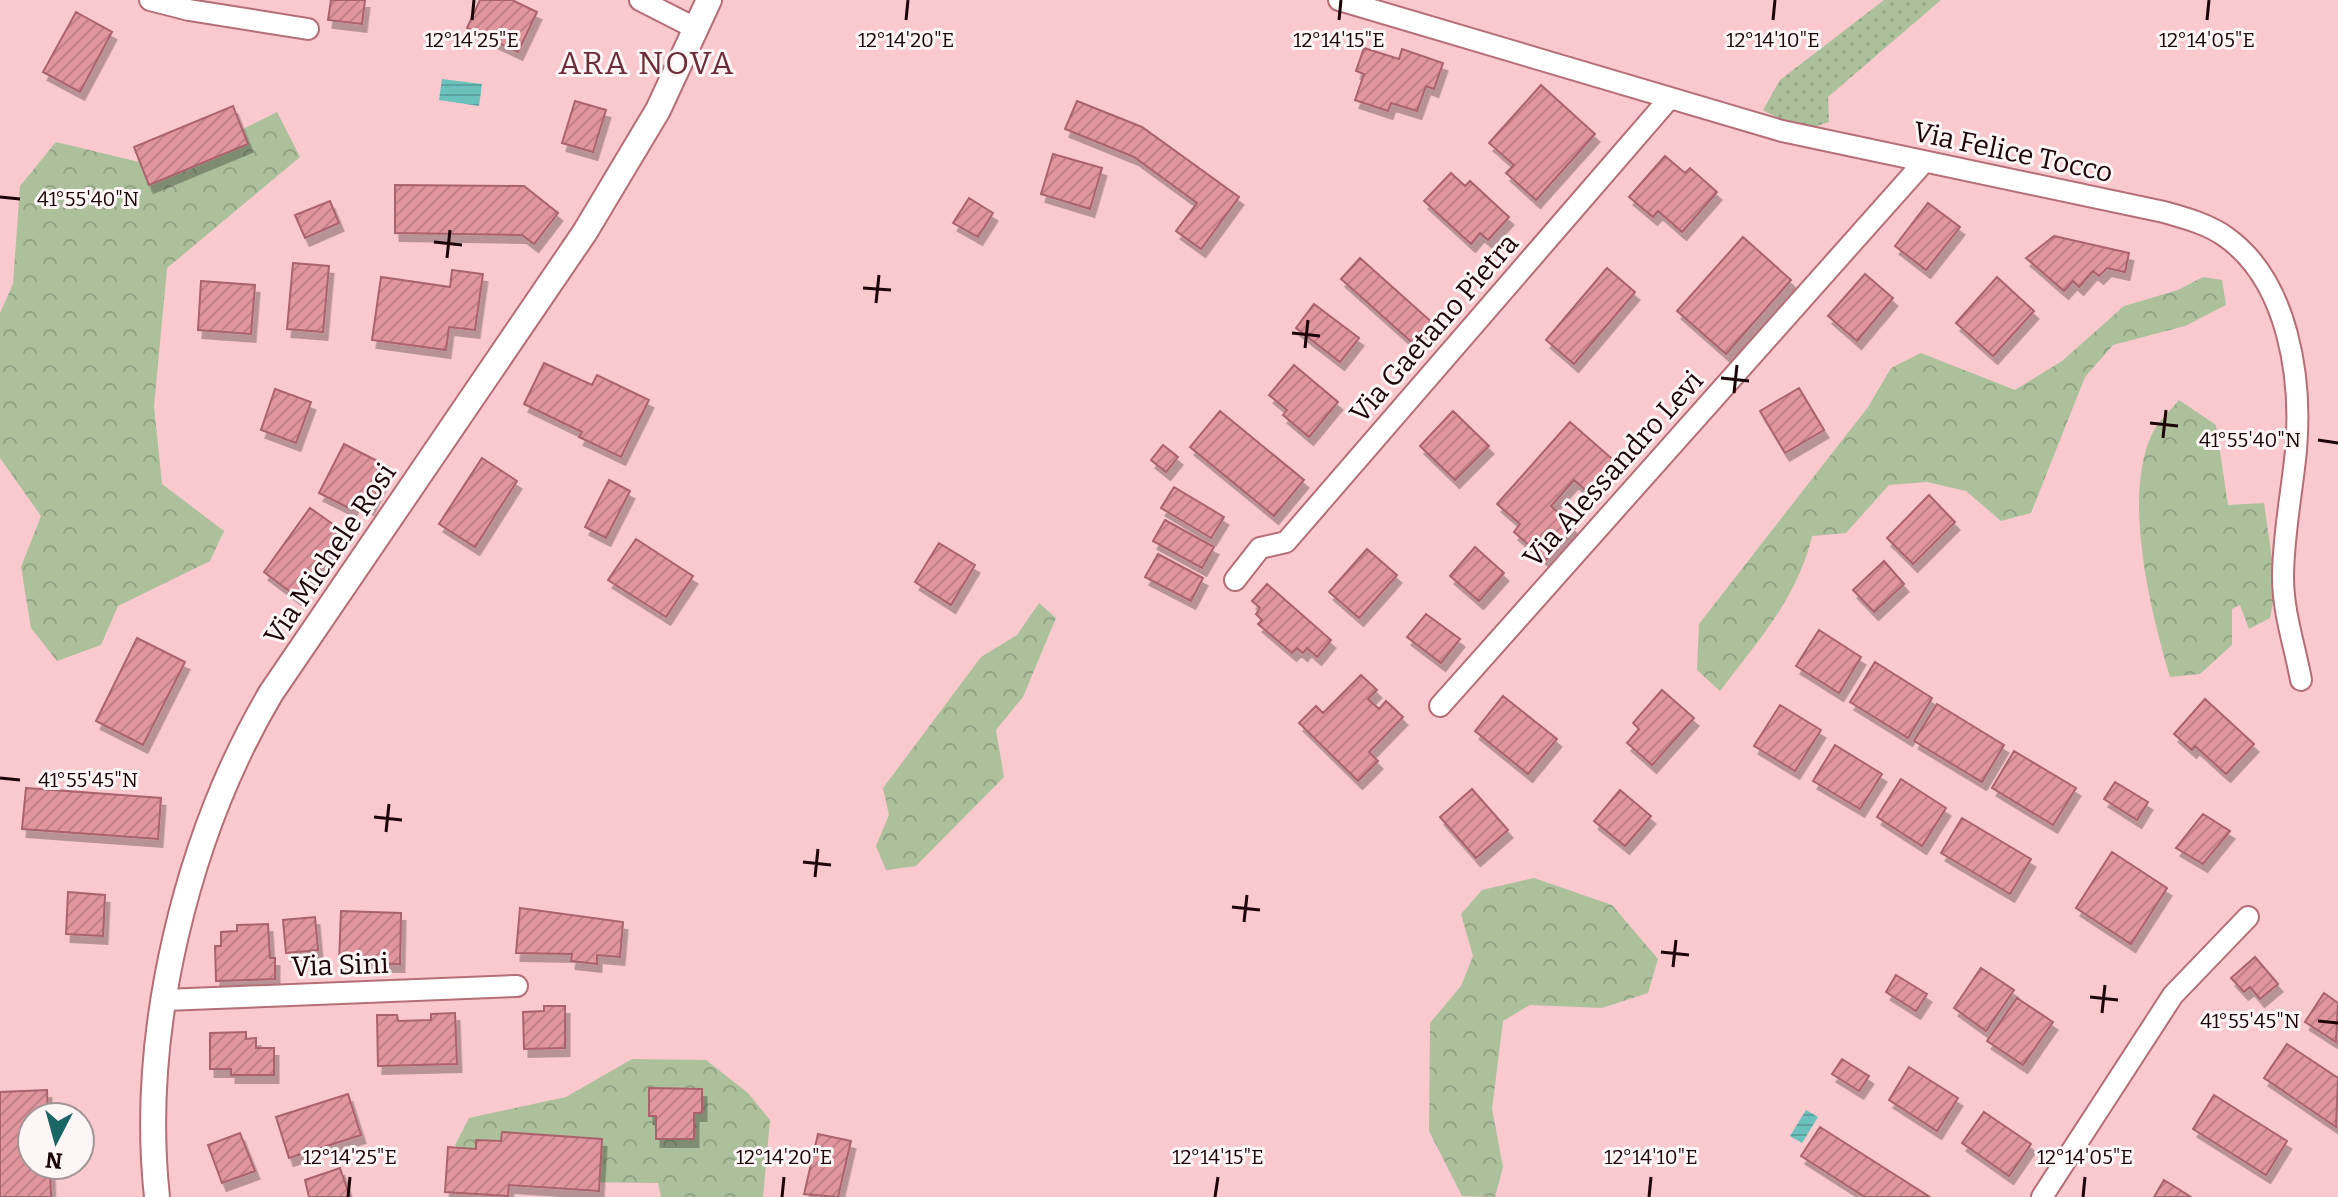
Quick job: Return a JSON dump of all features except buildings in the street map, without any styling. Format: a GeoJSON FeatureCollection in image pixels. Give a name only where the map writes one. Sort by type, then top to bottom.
{"type":"FeatureCollection","features":[{"type":"Feature","properties":{"kind":"street"},"geometry":{"type":"LineString","coordinates":[[150,0],[189,10],[308,29]]}},
{"type":"Feature","properties":{"kind":"street"},"geometry":{"type":"LineString","coordinates":[[640,0],[697,29]]}},
{"type":"Feature","properties":{"kind":"street","name":"Via Michele Rosi"},"geometry":{"type":"LineString","coordinates":[[157,1197],[154,1124],[165,1000],[175,941],[195,866],[225,780],[271,693],[585,232],[658,110],[709,0]]}},
{"type":"Feature","properties":{"kind":"street","name":"Via Felice Tocco"},"geometry":{"type":"LineString","coordinates":[[1339,0],[1810,138],[2186,218],[2223,235],[2255,266],[2272,294],[2286,333],[2295,390],[2296,448],[2283,582],[2301,680]]}},
{"type":"Feature","properties":{"kind":"street","name":"Via Gaetano Pietra"},"geometry":{"type":"LineString","coordinates":[[1235,580],[1260,548],[1286,542],[1669,99]]}},
{"type":"Feature","properties":{"kind":"street","name":"Via Alessandro Levi"},"geometry":{"type":"LineString","coordinates":[[1440,706],[1924,162]]}},
{"type":"Feature","properties":{"kind":"street"},"geometry":{"type":"LineString","coordinates":[[2042,1197],[2173,995],[2248,917]]}},
{"type":"Feature","properties":{"kind":"street","name":"Via Sini"},"geometry":{"type":"LineString","coordinates":[[165,1000],[517,986]]}},
{"type":"Feature","properties":{"kind":"green space"},"geometry":{"type":"Polygon","coordinates":[[[1884,0],[1941,0],[1828,97],[1829,122],[1801,131],[1763,110],[1780,80],[1884,0]]]}},
{"type":"Feature","properties":{"kind":"green space"},"geometry":{"type":"Polygon","coordinates":[[[277,112],[300,157],[167,268],[154,406],[162,484],[224,531],[210,561],[118,606],[101,645],[57,661],[31,628],[21,567],[41,516],[0,458],[0,313],[13,284],[20,186],[56,142],[164,168],[277,112]]]}},
{"type":"Feature","properties":{"kind":"green space"},"geometry":{"type":"Polygon","coordinates":[[[2203,277],[2222,280],[2226,305],[2185,326],[2113,345],[2085,377],[2031,513],[2001,521],[1966,491],[1927,482],[1889,485],[1846,533],[1812,536],[1797,579],[1775,618],[1720,691],[1697,670],[1699,624],[1868,407],[1891,368],[1921,353],[2015,390],[2062,361],[2124,306],[2178,290],[2203,277]]]}},
{"type":"Feature","properties":{"kind":"green space"},"geometry":{"type":"Polygon","coordinates":[[[2179,400],[2216,425],[2228,505],[2264,503],[2276,587],[2270,618],[2249,629],[2240,605],[2232,609],[2232,645],[2200,674],[2170,677],[2148,589],[2139,490],[2143,460],[2152,434],[2179,400]]]}},
{"type":"Feature","properties":{"kind":"green space"},"geometry":{"type":"Polygon","coordinates":[[[1039,603],[1056,618],[1023,697],[996,730],[1004,777],[916,866],[886,870],[876,846],[889,815],[883,788],[981,657],[1017,635],[1039,603]]]}},
{"type":"Feature","properties":{"kind":"green space"},"geometry":{"type":"Polygon","coordinates":[[[1534,878],[1612,905],[1658,959],[1648,993],[1602,1008],[1530,1005],[1503,1021],[1492,1109],[1503,1167],[1495,1197],[1462,1196],[1429,1131],[1430,1023],[1461,986],[1473,956],[1461,914],[1482,890],[1534,878]]]}},
{"type":"Feature","properties":{"kind":"green space"},"geometry":{"type":"Polygon","coordinates":[[[632,1059],[706,1060],[748,1093],[770,1120],[763,1197],[661,1197],[658,1183],[489,1181],[455,1145],[469,1118],[566,1097],[632,1059]]]}},
{"type":"Feature","properties":{"kind":"water"},"geometry":{"type":"Polygon","coordinates":[[[442,79],[482,84],[479,106],[439,100],[442,79]]]}},
{"type":"Feature","properties":{"kind":"water"},"geometry":{"type":"Polygon","coordinates":[[[1806,1110],[1818,1117],[1802,1143],[1790,1136],[1806,1110]]]}},
{"type":"Feature","properties":{"kind":"district","name":"ARA NOVA"},"geometry":{"type":"Point","coordinates":[647,63]}}]}
